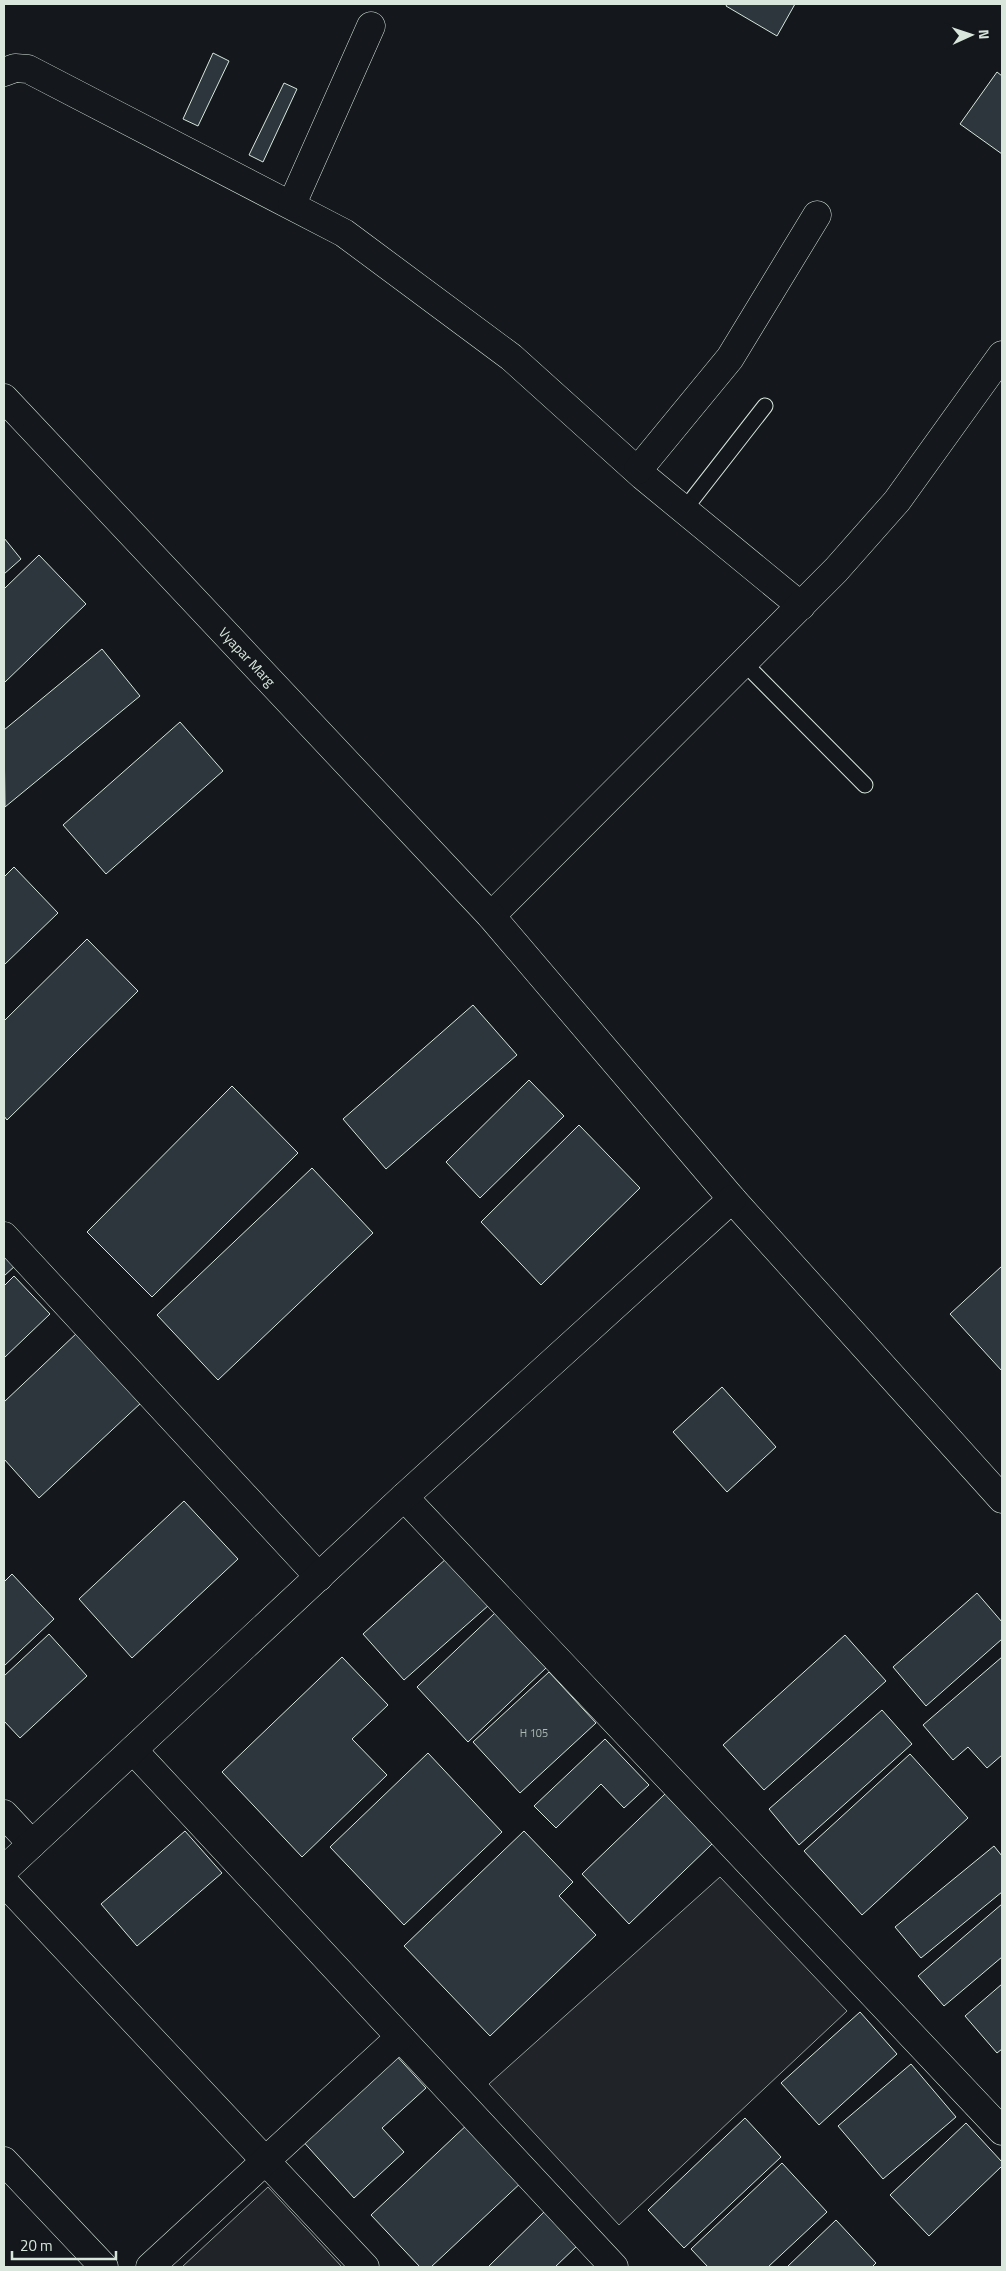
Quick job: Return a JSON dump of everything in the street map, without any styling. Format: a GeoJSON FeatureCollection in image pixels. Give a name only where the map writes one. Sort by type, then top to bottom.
{"type":"FeatureCollection","features":[{"type":"Feature","properties":{"kind":"street"},"geometry":{"type":"LineString","coordinates":[[292,204],[370,26]]}},
{"type":"Feature","properties":{"kind":"street"},"geometry":{"type":"LineString","coordinates":[[4,72],[15,68],[28,69],[292,204],[344,233],[511,357],[684,510],[801,606]]}},
{"type":"Feature","properties":{"kind":"street"},"geometry":{"type":"LineString","coordinates":[[638,470],[730,358],[817,215]]}},
{"type":"Feature","properties":{"kind":"street"},"geometry":{"type":"LineString","coordinates":[[491,916],[801,606],[897,501],[1002,355]]}},
{"type":"Feature","properties":{"kind":"street","name":"Vyapar Marg"},"geometry":{"type":"LineString","coordinates":[[4,398],[491,916],[732,1199],[1002,1499]]}},
{"type":"Feature","properties":{"kind":"street"},"geometry":{"type":"LineString","coordinates":[[4,1870],[404,1497],[732,1199]]}},
{"type":"Feature","properties":{"kind":"street"},"geometry":{"type":"LineString","coordinates":[[4,1236],[319,1577]]}},
{"type":"Feature","properties":{"kind":"street"},"geometry":{"type":"LineString","coordinates":[[404,1497],[1002,2132]]}},
{"type":"Feature","properties":{"kind":"street"},"geometry":{"type":"LineString","coordinates":[[133,1750],[614,2267]]}},
{"type":"Feature","properties":{"kind":"street"},"geometry":{"type":"LineString","coordinates":[[4,1814],[32,1844]]}},
{"type":"Feature","properties":{"kind":"street"},"geometry":{"type":"LineString","coordinates":[[4,1882],[365,2267]]}},
{"type":"Feature","properties":{"kind":"street"},"geometry":{"type":"LineString","coordinates":[[150,2267],[400,2036]]}},
{"type":"Feature","properties":{"kind":"street"},"geometry":{"type":"LineString","coordinates":[[4,2160],[104,2267]]}},
{"type":"Feature","properties":{"kind":"lane"},"geometry":{"type":"LineString","coordinates":[[684,510],[766,406]]}},
{"type":"Feature","properties":{"kind":"lane"},"geometry":{"type":"LineString","coordinates":[[744,664],[865,785]]}},
{"type":"Feature","properties":{"kind":"shaded area"},"geometry":{"type":"Polygon","coordinates":[[[720,1877],[847,2011],[619,2225],[489,2084],[720,1877]]]}},
{"type":"Feature","properties":{"kind":"shaded area"},"geometry":{"type":"Polygon","coordinates":[[[268,2187],[342,2267],[182,2267],[268,2187]]]}},
{"type":"Feature","properties":{"kind":"building"},"geometry":{"type":"Polygon","coordinates":[[[727,4],[795,4],[777,36],[726,6],[727,4]]]}},
{"type":"Feature","properties":{"kind":"building"},"geometry":{"type":"Polygon","coordinates":[[[213,53],[229,61],[198,126],[183,119],[213,53]]]}},
{"type":"Feature","properties":{"kind":"building"},"geometry":{"type":"Polygon","coordinates":[[[997,72],[1002,76],[1002,154],[960,124],[997,72]]]}},
{"type":"Feature","properties":{"kind":"building"},"geometry":{"type":"Polygon","coordinates":[[[284,83],[297,89],[263,162],[249,155],[284,83]]]}},
{"type":"Feature","properties":{"kind":"building"},"geometry":{"type":"Polygon","coordinates":[[[4,538],[21,559],[4,574],[4,538]]]}},
{"type":"Feature","properties":{"kind":"building"},"geometry":{"type":"Polygon","coordinates":[[[39,555],[86,604],[4,683],[4,589],[39,555]]]}},
{"type":"Feature","properties":{"kind":"building"},"geometry":{"type":"Polygon","coordinates":[[[102,649],[140,696],[5,807],[4,730],[102,649]]]}},
{"type":"Feature","properties":{"kind":"building"},"geometry":{"type":"Polygon","coordinates":[[[180,722],[223,771],[106,874],[63,825],[180,722]]]}},
{"type":"Feature","properties":{"kind":"building"},"geometry":{"type":"Polygon","coordinates":[[[14,867],[58,913],[4,965],[4,877],[14,867]]]}},
{"type":"Feature","properties":{"kind":"building"},"geometry":{"type":"Polygon","coordinates":[[[87,939],[138,991],[7,1120],[4,1116],[4,1021],[87,939]]]}},
{"type":"Feature","properties":{"kind":"building"},"geometry":{"type":"Polygon","coordinates":[[[473,1005],[517,1055],[386,1169],[343,1119],[473,1005]]]}},
{"type":"Feature","properties":{"kind":"building"},"geometry":{"type":"Polygon","coordinates":[[[529,1080],[564,1116],[480,1198],[446,1162],[529,1080]]]}},
{"type":"Feature","properties":{"kind":"building"},"geometry":{"type":"Polygon","coordinates":[[[232,1086],[298,1153],[152,1297],[87,1232],[232,1086]]]}},
{"type":"Feature","properties":{"kind":"building"},"geometry":{"type":"Polygon","coordinates":[[[579,1125],[640,1188],[541,1285],[481,1222],[579,1125]]]}},
{"type":"Feature","properties":{"kind":"building"},"geometry":{"type":"Polygon","coordinates":[[[312,1168],[373,1233],[218,1380],[157,1315],[312,1168]]]}},
{"type":"Feature","properties":{"kind":"building"},"geometry":{"type":"Polygon","coordinates":[[[4,1252],[16,1265],[4,1276],[4,1252]]]}},
{"type":"Feature","properties":{"kind":"building"},"geometry":{"type":"Polygon","coordinates":[[[1002,1266],[1002,1371],[950,1314],[1002,1266]]]}},
{"type":"Feature","properties":{"kind":"building"},"geometry":{"type":"Polygon","coordinates":[[[14,1276],[50,1314],[4,1358],[4,1286],[14,1276]]]}},
{"type":"Feature","properties":{"kind":"building"},"geometry":{"type":"Polygon","coordinates":[[[78,1332],[142,1402],[39,1498],[4,1459],[4,1402],[78,1332]]]}},
{"type":"Feature","properties":{"kind":"building"},"geometry":{"type":"Polygon","coordinates":[[[722,1387],[776,1447],[727,1492],[673,1432],[722,1387]]]}},
{"type":"Feature","properties":{"kind":"building"},"geometry":{"type":"Polygon","coordinates":[[[184,1501],[238,1559],[132,1658],[79,1599],[184,1501]]]}},
{"type":"Feature","properties":{"kind":"building"},"geometry":{"type":"Polygon","coordinates":[[[447,1558],[489,1605],[404,1680],[363,1634],[447,1558]]]}},
{"type":"Feature","properties":{"kind":"building"},"geometry":{"type":"Polygon","coordinates":[[[12,1574],[54,1619],[4,1666],[4,1582],[12,1574]]]}},
{"type":"Feature","properties":{"kind":"building"},"geometry":{"type":"Polygon","coordinates":[[[977,1593],[1002,1622],[1002,1639],[926,1706],[893,1667],[977,1593]]]}},
{"type":"Feature","properties":{"kind":"building"},"geometry":{"type":"Polygon","coordinates":[[[495,1613],[546,1668],[468,1742],[417,1687],[495,1613]]]}},
{"type":"Feature","properties":{"kind":"building"},"geometry":{"type":"Polygon","coordinates":[[[49,1634],[87,1676],[20,1738],[4,1721],[4,1676],[49,1634]]]}},
{"type":"Feature","properties":{"kind":"building"},"geometry":{"type":"Polygon","coordinates":[[[845,1635],[886,1681],[764,1790],[723,1745],[845,1635]]]}},
{"type":"Feature","properties":{"kind":"building"},"geometry":{"type":"Polygon","coordinates":[[[342,1657],[388,1705],[352,1739],[387,1775],[302,1857],[222,1772],[342,1657]]]}},
{"type":"Feature","properties":{"kind":"building"},"geometry":{"type":"Polygon","coordinates":[[[1002,1657],[1002,1755],[987,1768],[968,1747],[953,1760],[923,1725],[1002,1657]]]}},
{"type":"Feature","properties":{"kind":"building"},"geometry":{"type":"Polygon","coordinates":[[[549,1672],[596,1723],[520,1793],[473,1742],[549,1672]]]}},
{"type":"Feature","properties":{"kind":"building"},"geometry":{"type":"Polygon","coordinates":[[[882,1710],[912,1744],[799,1845],[769,1809],[882,1710]]]}},
{"type":"Feature","properties":{"kind":"building"},"geometry":{"type":"Polygon","coordinates":[[[605,1739],[649,1785],[624,1808],[601,1784],[556,1828],[534,1806],[605,1739]]]}},
{"type":"Feature","properties":{"kind":"building"},"geometry":{"type":"Polygon","coordinates":[[[428,1753],[502,1832],[404,1925],[330,1847],[428,1753]]]}},
{"type":"Feature","properties":{"kind":"building"},"geometry":{"type":"Polygon","coordinates":[[[910,1754],[968,1818],[862,1915],[804,1851],[910,1754]]]}},
{"type":"Feature","properties":{"kind":"building"},"geometry":{"type":"Polygon","coordinates":[[[665,1794],[712,1844],[629,1924],[582,1874],[665,1794]]]}},
{"type":"Feature","properties":{"kind":"building"},"geometry":{"type":"Polygon","coordinates":[[[185,1831],[222,1873],[137,1946],[101,1904],[185,1831]]]}},
{"type":"Feature","properties":{"kind":"building"},"geometry":{"type":"Polygon","coordinates":[[[524,1831],[573,1882],[559,1896],[596,1935],[490,2036],[404,1946],[524,1831]]]}},
{"type":"Feature","properties":{"kind":"building"},"geometry":{"type":"Polygon","coordinates":[[[994,1846],[1002,1856],[1002,1892],[921,1958],[895,1927],[994,1846]]]}},
{"type":"Feature","properties":{"kind":"building"},"geometry":{"type":"Polygon","coordinates":[[[1002,1904],[1002,1957],[944,2006],[918,1976],[1002,1904]]]}},
{"type":"Feature","properties":{"kind":"building"},"geometry":{"type":"Polygon","coordinates":[[[1002,1984],[1002,2049],[997,2053],[965,2016],[1002,1984]]]}},
{"type":"Feature","properties":{"kind":"building"},"geometry":{"type":"Polygon","coordinates":[[[860,2012],[897,2054],[819,2125],[781,2083],[860,2012]]]}},
{"type":"Feature","properties":{"kind":"building"},"geometry":{"type":"Polygon","coordinates":[[[393,2052],[426,2088],[382,2128],[404,2152],[354,2198],[300,2138],[393,2052]]]}},
{"type":"Feature","properties":{"kind":"building"},"geometry":{"type":"Polygon","coordinates":[[[911,2064],[956,2117],[883,2179],[838,2126],[911,2064]]]}},
{"type":"Feature","properties":{"kind":"building"},"geometry":{"type":"Polygon","coordinates":[[[745,2118],[781,2157],[684,2248],[648,2210],[745,2118]]]}},
{"type":"Feature","properties":{"kind":"building"},"geometry":{"type":"Polygon","coordinates":[[[470,2122],[524,2180],[431,2267],[420,2267],[371,2215],[470,2122]]]}},
{"type":"Feature","properties":{"kind":"building"},"geometry":{"type":"Polygon","coordinates":[[[966,2123],[1002,2162],[1002,2166],[929,2236],[890,2195],[966,2123]]]}},
{"type":"Feature","properties":{"kind":"building"},"geometry":{"type":"Polygon","coordinates":[[[782,2163],[827,2212],[768,2267],[708,2267],[691,2249],[782,2163]]]}},
{"type":"Feature","properties":{"kind":"building"},"geometry":{"type":"Polygon","coordinates":[[[545,2211],[578,2245],[555,2267],[488,2267],[545,2211]]]}},
{"type":"Feature","properties":{"kind":"building"},"geometry":{"type":"Polygon","coordinates":[[[836,2220],[876,2263],[872,2267],[787,2267],[836,2220]]]}}]}
